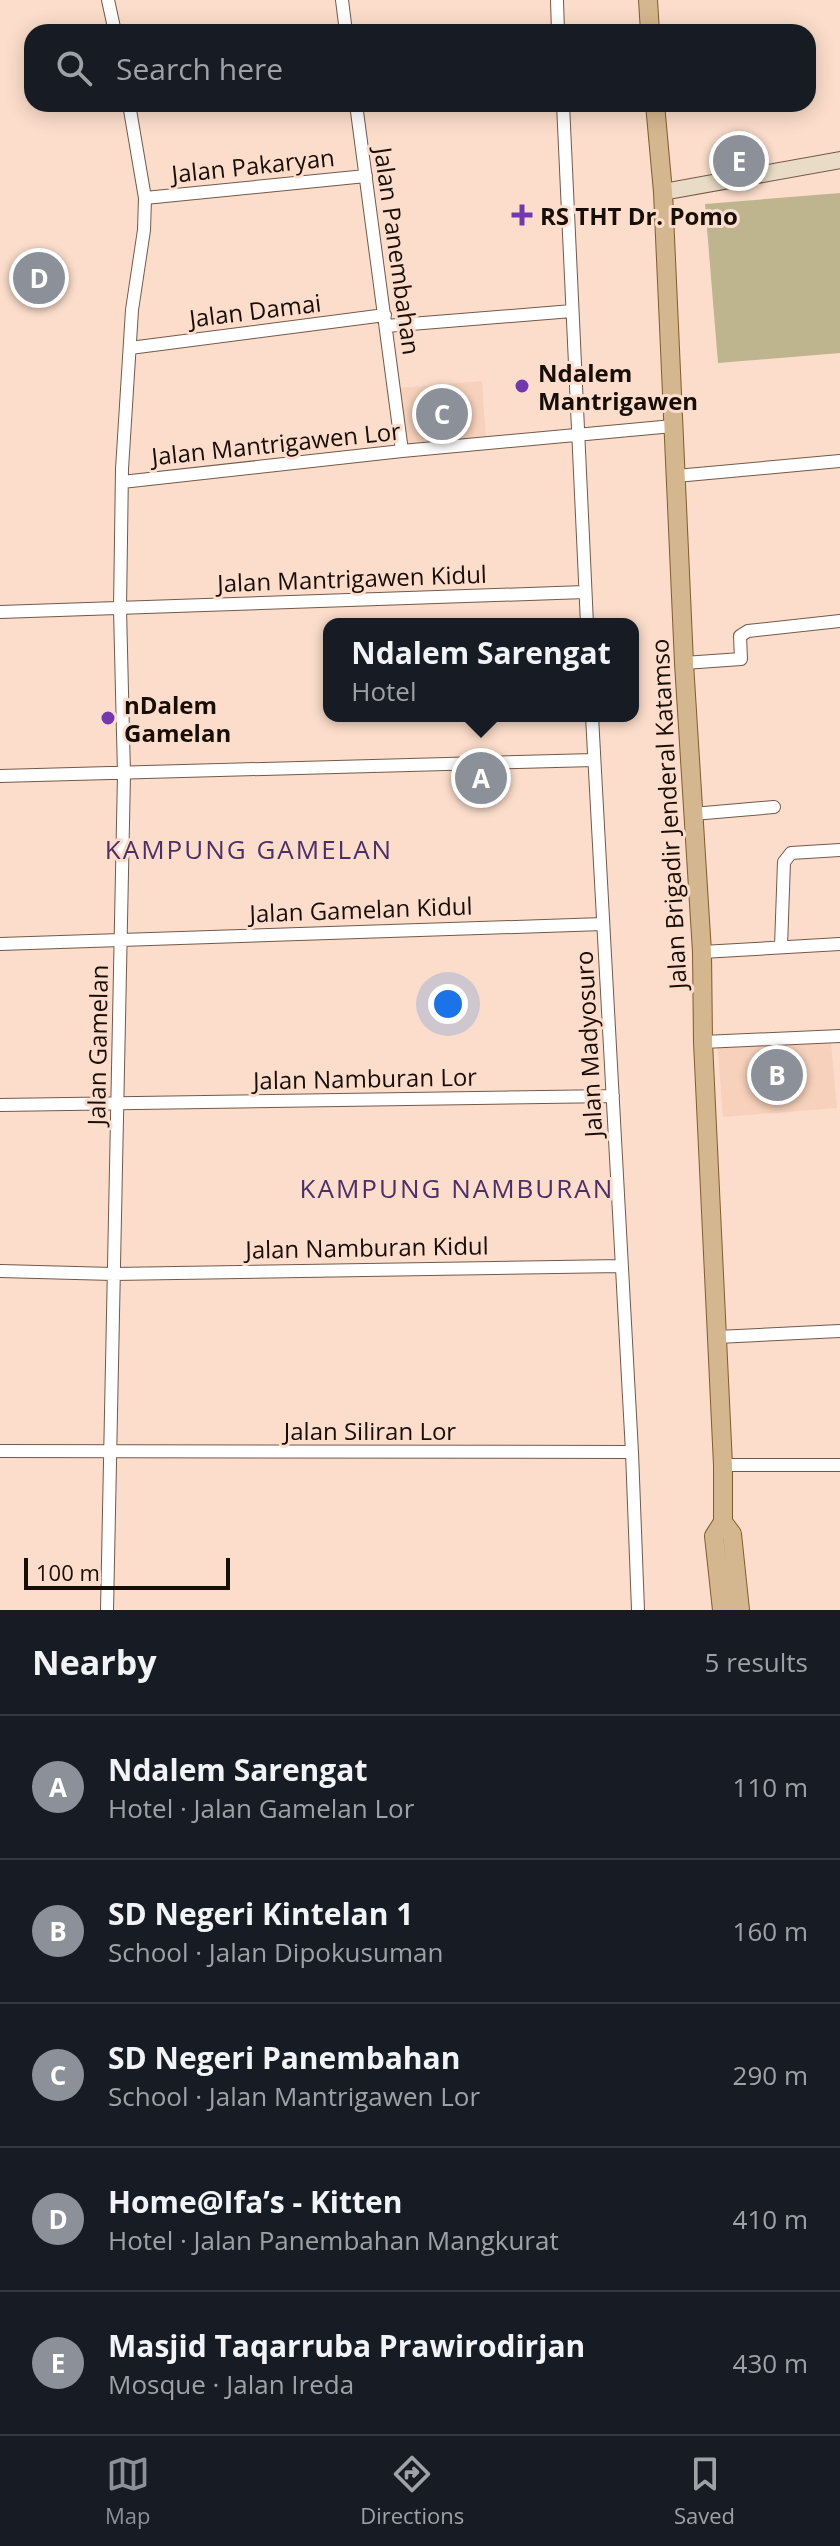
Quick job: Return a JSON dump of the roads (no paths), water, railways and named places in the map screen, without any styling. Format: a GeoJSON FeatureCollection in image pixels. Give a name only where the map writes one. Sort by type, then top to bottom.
{"type":"FeatureCollection","features":[{"type":"Feature","properties":{"kind":"main road"},"geometry":{"type":"LineString","coordinates":[[648,0],[650,24]]}},
{"type":"Feature","properties":{"kind":"main road","name":"Jalan Brigadir Jenderal Katamso"},"geometry":{"type":"LineString","coordinates":[[656,112],[663,192],[684,663],[702,952],[703,1042],[723,1465],[723,1522],[714,1536],[722,1610]]}},
{"type":"Feature","properties":{"kind":"main road","name":"Jalan Brigadir Jenderal Katamso"},"geometry":{"type":"LineString","coordinates":[[723,1522],[732,1534],[740,1610]]}},
{"type":"Feature","properties":{"kind":"street"},"geometry":{"type":"LineString","coordinates":[[108,0],[113,24]]}},
{"type":"Feature","properties":{"kind":"street"},"geometry":{"type":"LineString","coordinates":[[342,0],[345,24]]}},
{"type":"Feature","properties":{"kind":"street"},"geometry":{"type":"LineString","coordinates":[[557,0],[558,24]]}},
{"type":"Feature","properties":{"kind":"street","name":"Jalan Gamelan"},"geometry":{"type":"LineString","coordinates":[[107,1610],[124,774],[120,609],[122,482],[125,405],[145,198],[130,112]]}},
{"type":"Feature","properties":{"kind":"street","name":"Jalan Panembahan"},"geometry":{"type":"LineString","coordinates":[[357,112],[402,451]]}},
{"type":"Feature","properties":{"kind":"street"},"geometry":{"type":"LineString","coordinates":[[563,112],[587,618]]}},
{"type":"Feature","properties":{"kind":"street"},"geometry":{"type":"LineString","coordinates":[[663,192],[840,160]]}},
{"type":"Feature","properties":{"kind":"street","name":"Jalan Pakaryan"},"geometry":{"type":"LineString","coordinates":[[145,198],[366,176]]}},
{"type":"Feature","properties":{"kind":"street","name":"Jalan Damai"},"geometry":{"type":"LineString","coordinates":[[130,348],[386,321],[572,311]]}},
{"type":"Feature","properties":{"kind":"street","name":"Jalan Mantrigawen Lor"},"geometry":{"type":"LineString","coordinates":[[122,482],[402,451],[673,426]]}},
{"type":"Feature","properties":{"kind":"street"},"geometry":{"type":"LineString","coordinates":[[676,476],[840,461]]}},
{"type":"Feature","properties":{"kind":"street","name":"Jalan Mantrigawen Kidul"},"geometry":{"type":"LineString","coordinates":[[0,612],[585,592]]}},
{"type":"Feature","properties":{"kind":"street"},"geometry":{"type":"LineString","coordinates":[[684,663],[741,659],[740,636],[748,631],[840,621]]}},
{"type":"Feature","properties":{"kind":"street","name":"Jalan Madyosuro"},"geometry":{"type":"LineString","coordinates":[[592,722],[638,1610]]}},
{"type":"Feature","properties":{"kind":"street"},"geometry":{"type":"LineString","coordinates":[[0,776],[594,760]]}},
{"type":"Feature","properties":{"kind":"street"},"geometry":{"type":"LineString","coordinates":[[693,814],[774,807]]}},
{"type":"Feature","properties":{"kind":"street"},"geometry":{"type":"LineString","coordinates":[[781,946],[784,862],[791,853],[840,850]]}},
{"type":"Feature","properties":{"kind":"street","name":"Jalan Gamelan Kidul"},"geometry":{"type":"LineString","coordinates":[[0,944],[603,924]]}},
{"type":"Feature","properties":{"kind":"street"},"geometry":{"type":"LineString","coordinates":[[702,952],[840,944]]}},
{"type":"Feature","properties":{"kind":"street"},"geometry":{"type":"LineString","coordinates":[[703,1042],[840,1036],[840,1049]]}},
{"type":"Feature","properties":{"kind":"street","name":"Jalan Namburan Lor"},"geometry":{"type":"LineString","coordinates":[[0,1105],[613,1096]]}},
{"type":"Feature","properties":{"kind":"street","name":"Jalan Namburan Kidul"},"geometry":{"type":"LineString","coordinates":[[0,1271],[113,1274],[621,1266]]}},
{"type":"Feature","properties":{"kind":"street"},"geometry":{"type":"LineString","coordinates":[[717,1337],[840,1331]]}},
{"type":"Feature","properties":{"kind":"street","name":"Jalan Siliran Lor"},"geometry":{"type":"LineString","coordinates":[[0,1451],[632,1452]]}},
{"type":"Feature","properties":{"kind":"street"},"geometry":{"type":"LineString","coordinates":[[723,1465],[840,1465]]}},
{"type":"Feature","properties":{"kind":"place","name":"Masjid Taqarruba Prawirodirjan"},"geometry":{"type":"Point","coordinates":[739,161]}},
{"type":"Feature","properties":{"kind":"place","name":"RS THT Dr. Pomo"},"geometry":{"type":"Point","coordinates":[522,215]}},
{"type":"Feature","properties":{"kind":"place","name":"Home@Ifa’s - Kitten"},"geometry":{"type":"Point","coordinates":[39,278]}},
{"type":"Feature","properties":{"kind":"place","name":"Ndalem Mantrigawen"},"geometry":{"type":"Point","coordinates":[522,386]}},
{"type":"Feature","properties":{"kind":"place","name":"SD Negeri Panembahan"},"geometry":{"type":"Point","coordinates":[442,414]}},
{"type":"Feature","properties":{"kind":"place","name":"nDalem Gamelan"},"geometry":{"type":"Point","coordinates":[108,718]}},
{"type":"Feature","properties":{"kind":"place","name":"Ndalem Sarengat"},"geometry":{"type":"Point","coordinates":[481,778]}},
{"type":"Feature","properties":{"kind":"place","name":"SD Negeri Kintelan 1"},"geometry":{"type":"Point","coordinates":[777,1075]}},
{"type":"Feature","properties":{"kind":"district","name":"KAMPUNG GAMELAN"},"geometry":{"type":"Point","coordinates":[249,849]}},
{"type":"Feature","properties":{"kind":"district","name":"KAMPUNG NAMBURAN"},"geometry":{"type":"Point","coordinates":[457,1188]}}]}
